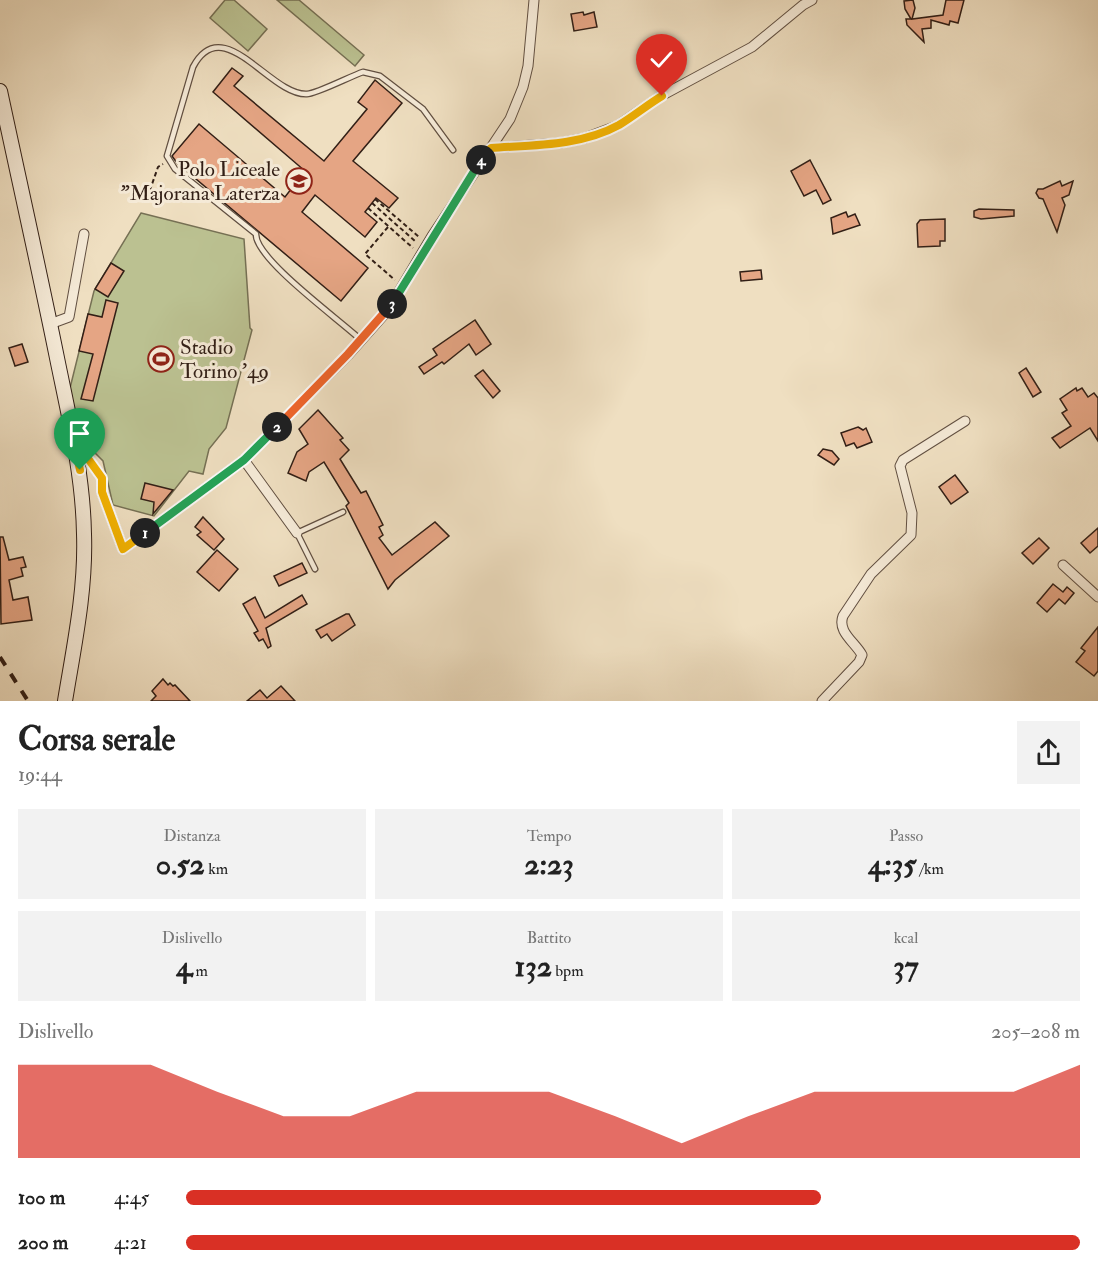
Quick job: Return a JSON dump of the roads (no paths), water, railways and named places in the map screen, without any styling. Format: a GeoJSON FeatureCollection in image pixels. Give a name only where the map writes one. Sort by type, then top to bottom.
{"type":"FeatureCollection","features":[{"type":"Feature","properties":{"kind":"main road"},"geometry":{"type":"LineString","coordinates":[[0,91],[45,298],[75,447],[82,496],[84,569],[65,701]]}},
{"type":"Feature","properties":{"kind":"street"},"geometry":{"type":"LineString","coordinates":[[75,447],[84,453],[102,478],[102,492],[123,549],[244,460],[388,310],[478,164],[510,119],[523,87],[528,66],[534,0]]}},
{"type":"Feature","properties":{"kind":"street"},"geometry":{"type":"LineString","coordinates":[[491,148],[560,143],[585,138],[618,126],[662,96],[752,46],[812,0]]}},
{"type":"Feature","properties":{"kind":"street"},"geometry":{"type":"LineString","coordinates":[[50,324],[69,317],[84,234]]}},
{"type":"Feature","properties":{"kind":"street"},"geometry":{"type":"LineString","coordinates":[[822,701],[859,662],[862,655],[842,629],[843,616],[871,574],[911,535],[912,513],[900,466],[903,460],[965,421]]}},
{"type":"Feature","properties":{"kind":"street"},"geometry":{"type":"LineString","coordinates":[[244,460],[297,533]]}},
{"type":"Feature","properties":{"kind":"street"},"geometry":{"type":"LineString","coordinates":[[1063,565],[1098,597]]}},
{"type":"Feature","properties":{"kind":"lane"},"geometry":{"type":"LineString","coordinates":[[361,340],[289,279],[260,249],[255,241],[256,234],[168,161],[167,156],[198,56],[220,46],[234,52],[293,92],[307,94],[363,72],[380,76],[423,108],[453,150]]}},
{"type":"Feature","properties":{"kind":"lane"},"geometry":{"type":"LineString","coordinates":[[315,569],[297,533],[343,512]]}},
{"type":"Feature","properties":{"kind":"railway"},"geometry":{"type":"LineString","coordinates":[[0,657],[28,701]]}},
{"type":"Feature","properties":{"kind":"place","name":"Polo Liceale \"Majorana Laterza"},"geometry":{"type":"Point","coordinates":[299,181]}},
{"type":"Feature","properties":{"kind":"place","name":"Stadio Torino '49"},"geometry":{"type":"Point","coordinates":[161,359]}}]}
